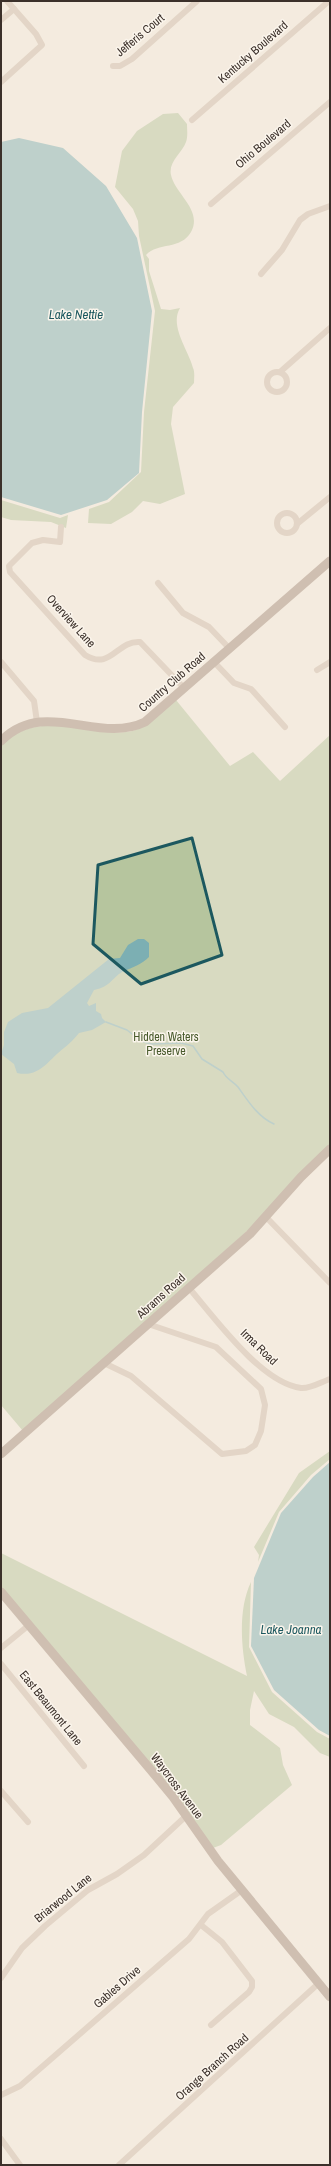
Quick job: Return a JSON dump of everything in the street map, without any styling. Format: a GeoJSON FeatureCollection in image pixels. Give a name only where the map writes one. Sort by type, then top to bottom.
{"type":"FeatureCollection","features":[{"type":"Feature","properties":{"kind":"street"},"geometry":{"type":"LineString","coordinates":[[1,82],[42,46],[36,34],[7,1]]}},
{"type":"Feature","properties":{"kind":"street","name":"Jefferis Court"},"geometry":{"type":"LineString","coordinates":[[113,66],[120,66],[132,59],[197,1]]}},
{"type":"Feature","properties":{"kind":"street","name":"Kentucky Boulevard"},"geometry":{"type":"LineString","coordinates":[[192,120],[329,1]]}},
{"type":"Feature","properties":{"kind":"street"},"geometry":{"type":"LineString","coordinates":[[1,20],[14,9]]}},
{"type":"Feature","properties":{"kind":"street","name":"Ohio Boulevard"},"geometry":{"type":"LineString","coordinates":[[211,204],[330,102]]}},
{"type":"Feature","properties":{"kind":"street"},"geometry":{"type":"LineString","coordinates":[[261,274],[282,250],[300,220],[308,214],[330,206]]}},
{"type":"Feature","properties":{"kind":"street"},"geometry":{"type":"LineString","coordinates":[[280,372],[330,328]]}},
{"type":"Feature","properties":{"kind":"street"},"geometry":{"type":"LineString","coordinates":[[297,524],[330,497]]}},
{"type":"Feature","properties":{"kind":"street","name":"Overview Lane"},"geometry":{"type":"LineString","coordinates":[[61,527],[60,542],[43,540],[32,543],[9,566],[10,572],[85,655],[103,660],[127,644],[140,642],[184,688]]}},
{"type":"Feature","properties":{"kind":"street","name":"Country Club Road"},"geometry":{"type":"LineString","coordinates":[[1,741],[16,729],[37,722],[65,722],[119,730],[134,727],[146,722],[330,561]]}},
{"type":"Feature","properties":{"kind":"street"},"geometry":{"type":"LineString","coordinates":[[158,583],[183,613],[209,627],[229,648]]}},
{"type":"Feature","properties":{"kind":"street"},"geometry":{"type":"LineString","coordinates":[[1,662],[34,702],[37,722]]}},
{"type":"Feature","properties":{"kind":"street"},"geometry":{"type":"LineString","coordinates":[[214,662],[232,681],[251,689],[284,727]]}},
{"type":"Feature","properties":{"kind":"street"},"geometry":{"type":"LineString","coordinates":[[317,670],[330,662]]}},
{"type":"Feature","properties":{"kind":"street","name":"Abrams Road"},"geometry":{"type":"LineString","coordinates":[[1,1454],[267,1218],[301,1177],[330,1149]]}},
{"type":"Feature","properties":{"kind":"street"},"geometry":{"type":"LineString","coordinates":[[267,1218],[330,1283]]}},
{"type":"Feature","properties":{"kind":"street","name":"Irma Road"},"geometry":{"type":"LineString","coordinates":[[189,1288],[264,1371],[300,1388],[315,1385],[330,1379]]}},
{"type":"Feature","properties":{"kind":"street"},"geometry":{"type":"LineString","coordinates":[[104,1363],[131,1376],[222,1454],[239,1453],[251,1448],[259,1438],[266,1405],[265,1397],[256,1383],[210,1344],[148,1324]]}},
{"type":"Feature","properties":{"kind":"street","name":"Waycross Avenue"},"geometry":{"type":"LineString","coordinates":[[1,1592],[150,1768],[216,1858],[330,1997]]}},
{"type":"Feature","properties":{"kind":"street"},"geometry":{"type":"LineString","coordinates":[[1,1648],[29,1625]]}},
{"type":"Feature","properties":{"kind":"street","name":"East Beaumont Lane"},"geometry":{"type":"LineString","coordinates":[[1,1664],[84,1766]]}},
{"type":"Feature","properties":{"kind":"street"},"geometry":{"type":"LineString","coordinates":[[1,1791],[28,1822]]}},
{"type":"Feature","properties":{"kind":"street","name":"Briarwood Lane"},"geometry":{"type":"LineString","coordinates":[[1,1978],[22,1948],[45,1926],[88,1890],[126,1868],[144,1855],[186,1816]]}},
{"type":"Feature","properties":{"kind":"street","name":"Gables Drive"},"geometry":{"type":"LineString","coordinates":[[1,2095],[26,2081],[189,1939],[208,1914],[242,1890]]}},
{"type":"Feature","properties":{"kind":"street"},"geometry":{"type":"LineString","coordinates":[[201,1925],[218,1938],[252,1981],[252,1987],[248,1992],[211,2026]]}},
{"type":"Feature","properties":{"kind":"street","name":"Orange Branch Road"},"geometry":{"type":"LineString","coordinates":[[119,2165],[319,1983]]}},
{"type":"Feature","properties":{"kind":"street"},"geometry":{"type":"LineString","coordinates":[[1,2139],[20,2165]]}},
{"type":"Feature","properties":{"kind":"highlighted area"},"geometry":{"type":"Polygon","coordinates":[[[192,838],[222,955],[141,984],[93,944],[98,865],[192,838]]]}},
{"type":"Feature","properties":{"kind":"green space"},"geometry":{"type":"Polygon","coordinates":[[[178,113],[187,124],[187,138],[184,146],[173,162],[171,175],[191,209],[194,216],[194,224],[187,238],[176,244],[157,248],[146,255],[149,259],[149,271],[161,309],[170,310],[180,308],[177,315],[178,330],[194,371],[194,383],[173,407],[171,424],[185,494],[160,504],[143,501],[132,512],[111,524],[88,523],[89,509],[109,502],[141,472],[144,412],[155,311],[139,236],[138,221],[133,209],[115,187],[122,151],[137,131],[163,114],[178,113]]]}},
{"type":"Feature","properties":{"kind":"green space"},"geometry":{"type":"Polygon","coordinates":[[[1,500],[60,518],[68,515],[66,528],[51,522],[11,520],[1,517],[1,500]]]}},
{"type":"Feature","properties":{"kind":"green space","name":"Hidden Waters Preserve"},"geometry":{"type":"Polygon","coordinates":[[[176,700],[230,766],[253,752],[280,781],[330,735],[330,1145],[264,1216],[23,1431],[1,1405],[1,745],[24,730],[36,727],[61,726],[114,732],[135,730],[157,716],[176,700]]]}},
{"type":"Feature","properties":{"kind":"green space"},"geometry":{"type":"Polygon","coordinates":[[[330,1451],[330,1459],[311,1475],[279,1512],[258,1562],[259,1555],[254,1547],[299,1473],[330,1451]]]}},
{"type":"Feature","properties":{"kind":"green space"},"geometry":{"type":"Polygon","coordinates":[[[1,1553],[247,1676],[242,1641],[242,1616],[251,1582],[249,1647],[272,1692],[317,1732],[330,1739],[330,1757],[320,1753],[294,1727],[269,1714],[254,1691],[250,1710],[250,1725],[280,1748],[283,1765],[292,1785],[221,1845],[213,1848],[1,1587],[1,1553]]]}},
{"type":"Feature","properties":{"kind":"water","name":"Lake Nettie"},"geometry":{"type":"Polygon","coordinates":[[[19,138],[63,148],[106,186],[137,238],[152,311],[142,412],[139,473],[107,500],[61,515],[1,497],[1,142],[19,138]]]}},
{"type":"Feature","properties":{"kind":"water"},"geometry":{"type":"Polygon","coordinates":[[[138,939],[144,939],[149,943],[149,957],[140,964],[120,973],[100,989],[94,990],[87,1003],[89,1006],[96,1003],[96,1011],[101,1014],[102,1018],[106,1022],[92,1030],[79,1033],[38,1070],[25,1074],[17,1073],[14,1064],[1,1054],[4,1045],[4,1032],[8,1022],[22,1013],[48,1008],[109,959],[120,958],[128,945],[138,939]]]}},
{"type":"Feature","properties":{"kind":"water","name":"Lake Joanna"},"geometry":{"type":"Polygon","coordinates":[[[330,1462],[330,1736],[319,1730],[274,1690],[251,1646],[254,1578],[281,1513],[313,1477],[330,1462]]]}},
{"type":"Feature","properties":{"kind":"waterway"},"geometry":{"type":"LineString","coordinates":[[106,1022],[127,1030],[141,1041],[151,1044],[181,1043],[193,1046],[202,1059],[223,1072],[238,1087],[258,1113],[274,1124]]}}]}
